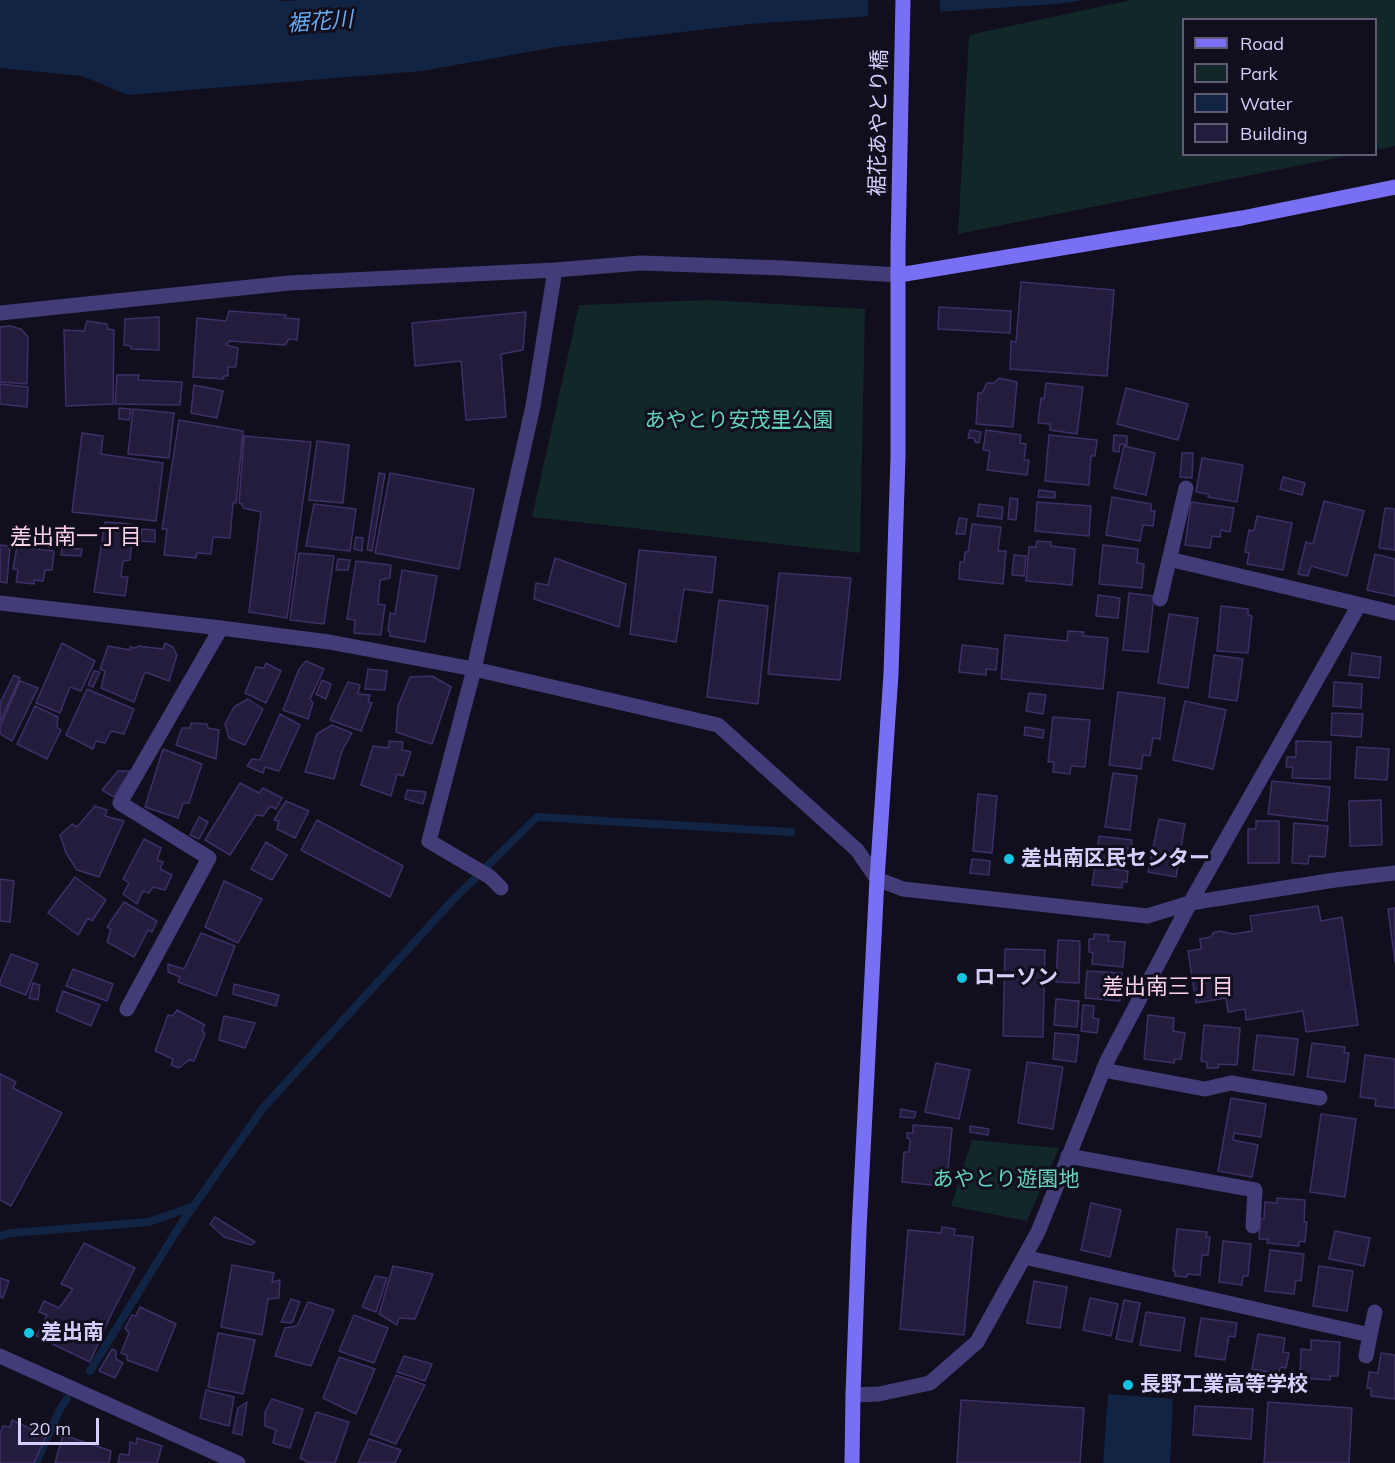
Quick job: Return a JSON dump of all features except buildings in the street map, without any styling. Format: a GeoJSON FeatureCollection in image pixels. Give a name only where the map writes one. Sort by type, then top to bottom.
{"type":"FeatureCollection","features":[{"type":"Feature","properties":{"kind":"street","name":"裾花あやとり橋"},"geometry":{"type":"LineString","coordinates":[[852,1463],[859,1230],[891,674],[898,457],[898,248],[903,0]]}},
{"type":"Feature","properties":{"kind":"street"},"geometry":{"type":"LineString","coordinates":[[0,313],[289,283],[555,270],[641,263],[899,275],[1242,218],[1395,187]]}},
{"type":"Feature","properties":{"kind":"street"},"geometry":{"type":"LineString","coordinates":[[501,888],[490,877],[429,841],[474,669],[533,405],[555,270]]}},
{"type":"Feature","properties":{"kind":"street"},"geometry":{"type":"LineString","coordinates":[[1160,599],[1186,488]]}},
{"type":"Feature","properties":{"kind":"street"},"geometry":{"type":"LineString","coordinates":[[1169,559],[1395,613]]}},
{"type":"Feature","properties":{"kind":"street"},"geometry":{"type":"LineString","coordinates":[[0,603],[329,642],[474,669],[718,725],[857,850],[878,879],[903,889],[1147,916],[1190,903],[1395,873]]}},
{"type":"Feature","properties":{"kind":"street"},"geometry":{"type":"LineString","coordinates":[[853,1395],[879,1394],[930,1383],[977,1342],[1038,1232],[1103,1070],[1190,903],[1359,605]]}},
{"type":"Feature","properties":{"kind":"street"},"geometry":{"type":"LineString","coordinates":[[127,1009],[209,858],[120,803],[221,628]]}},
{"type":"Feature","properties":{"kind":"street"},"geometry":{"type":"LineString","coordinates":[[1103,1070],[1205,1089],[1231,1083],[1320,1098]]}},
{"type":"Feature","properties":{"kind":"street"},"geometry":{"type":"LineString","coordinates":[[1068,1156],[1255,1191],[1253,1226]]}},
{"type":"Feature","properties":{"kind":"street"},"geometry":{"type":"LineString","coordinates":[[1024,1257],[1370,1335]]}},
{"type":"Feature","properties":{"kind":"street"},"geometry":{"type":"LineString","coordinates":[[1366,1356],[1375,1312]]}},
{"type":"Feature","properties":{"kind":"street"},"geometry":{"type":"LineString","coordinates":[[0,1356],[238,1463]]}},
{"type":"Feature","properties":{"kind":"green space"},"geometry":{"type":"Polygon","coordinates":[[[1131,0],[1395,0],[1395,146],[1377,150],[1377,18],[1182,18],[1182,156],[1346,156],[958,234],[969,35],[1131,0]]]}},
{"type":"Feature","properties":{"kind":"green space","name":"あやとり安茂里公園"},"geometry":{"type":"Polygon","coordinates":[[[708,300],[865,309],[860,553],[532,517],[579,305],[708,300]]]}},
{"type":"Feature","properties":{"kind":"green space","name":"あやとり遊園地"},"geometry":{"type":"Polygon","coordinates":[[[972,1140],[1059,1148],[1027,1221],[951,1206],[972,1140]]]}},
{"type":"Feature","properties":{"kind":"water"},"geometry":{"type":"Polygon","coordinates":[[[0,0],[280,0],[329,22],[420,16],[435,0],[1084,0],[1058,4],[750,24],[556,47],[422,71],[128,95],[82,76],[0,68],[0,0]]]}},
{"type":"Feature","properties":{"kind":"water"},"geometry":{"type":"Polygon","coordinates":[[[1108,1394],[1173,1399],[1170,1463],[1103,1463],[1108,1394]]]}},
{"type":"Feature","properties":{"kind":"pier"},"geometry":{"type":"Polygon","coordinates":[[[868,0],[940,0],[940,15],[868,20],[868,0]]]}},
{"type":"Feature","properties":{"kind":"waterway","name":"裾花川"},"geometry":{"type":"LineString","coordinates":[[271,26],[486,12]]}},
{"type":"Feature","properties":{"kind":"waterway"},"geometry":{"type":"LineString","coordinates":[[90,1371],[179,1227],[263,1108],[452,901],[537,817],[791,832]]}},
{"type":"Feature","properties":{"kind":"waterway"},"geometry":{"type":"LineString","coordinates":[[0,1236],[11,1233],[149,1222],[194,1206]]}},
{"type":"Feature","properties":{"kind":"waterway"},"geometry":{"type":"LineString","coordinates":[[36,1463],[60,1409],[67,1399]]}},
{"type":"Feature","properties":{"kind":"place","name":"差出南区民センター"},"geometry":{"type":"Point","coordinates":[1009,859]}},
{"type":"Feature","properties":{"kind":"place","name":"ローソン"},"geometry":{"type":"Point","coordinates":[962,978]}},
{"type":"Feature","properties":{"kind":"place","name":"差出南"},"geometry":{"type":"Point","coordinates":[29,1333]}},
{"type":"Feature","properties":{"kind":"place","name":"長野工業高等学校"},"geometry":{"type":"Point","coordinates":[1128,1385]}},
{"type":"Feature","properties":{"kind":"district","name":"差出南一丁目"},"geometry":{"type":"Point","coordinates":[76,537]}},
{"type":"Feature","properties":{"kind":"district","name":"差出南三丁目"},"geometry":{"type":"Point","coordinates":[1168,987]}}]}
